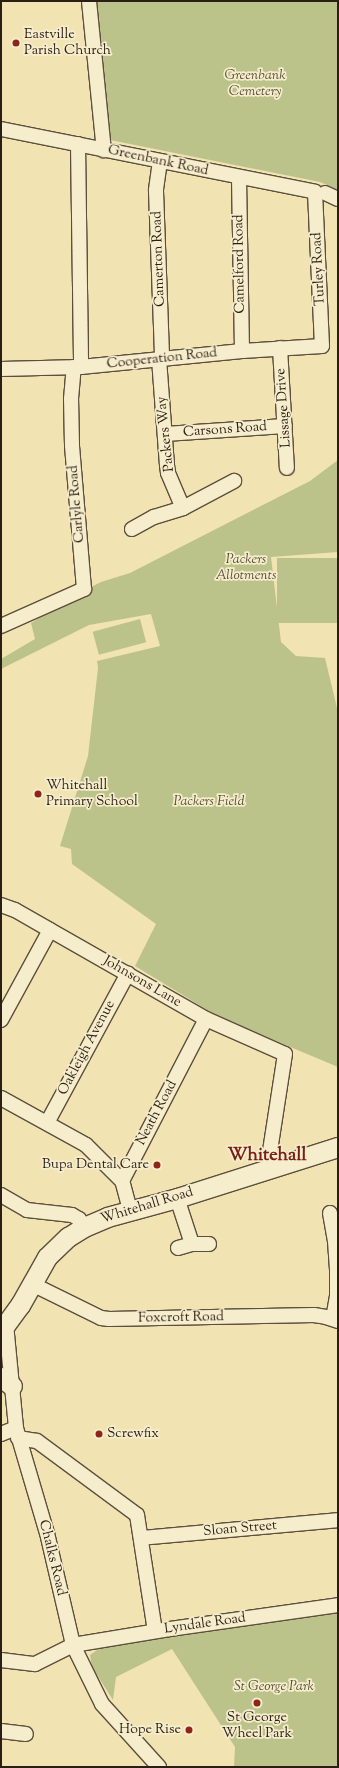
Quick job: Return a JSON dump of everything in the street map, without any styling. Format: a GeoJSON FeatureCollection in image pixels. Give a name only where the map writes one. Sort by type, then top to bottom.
{"type":"FeatureCollection","features":[{"type":"Feature","properties":{"kind":"main road","name":"Whitehall Road"},"geometry":{"type":"LineString","coordinates":[[4,1326],[32,1284],[47,1257],[68,1237],[84,1227],[106,1217],[177,1198],[275,1168],[338,1146]]}},
{"type":"Feature","properties":{"kind":"street"},"geometry":{"type":"LineString","coordinates":[[89,1],[104,150]]}},
{"type":"Feature","properties":{"kind":"street","name":"Greenbank Road"},"geometry":{"type":"LineString","coordinates":[[1,129],[239,178],[320,192],[338,199]]}},
{"type":"Feature","properties":{"kind":"street","name":"Carlyle Road"},"geometry":{"type":"LineString","coordinates":[[1,626],[84,589],[72,445],[71,399],[78,367],[78,144]]}},
{"type":"Feature","properties":{"kind":"street","name":"Camerton Road"},"geometry":{"type":"LineString","coordinates":[[160,161],[156,191],[160,358]]}},
{"type":"Feature","properties":{"kind":"street","name":"Camelford Road"},"geometry":{"type":"LineString","coordinates":[[239,178],[242,351]]}},
{"type":"Feature","properties":{"kind":"street","name":"Turley Road"},"geometry":{"type":"LineString","coordinates":[[320,192],[322,346]]}},
{"type":"Feature","properties":{"kind":"street","name":"Cooperation Road"},"geometry":{"type":"LineString","coordinates":[[1,369],[78,367],[160,358],[322,346]]}},
{"type":"Feature","properties":{"kind":"street","name":"Lissage Drive"},"geometry":{"type":"LineString","coordinates":[[280,348],[287,468]]}},
{"type":"Feature","properties":{"kind":"street","name":"Packers Way"},"geometry":{"type":"LineString","coordinates":[[160,358],[168,473],[183,508]]}},
{"type":"Feature","properties":{"kind":"street","name":"Carsons Road"},"geometry":{"type":"LineString","coordinates":[[165,434],[285,426]]}},
{"type":"Feature","properties":{"kind":"street"},"geometry":{"type":"LineString","coordinates":[[132,529],[154,517],[183,508],[234,481]]}},
{"type":"Feature","properties":{"kind":"street","name":"Johnsons Lane"},"geometry":{"type":"LineString","coordinates":[[1,905],[15,910],[128,973],[206,1019],[285,1054],[270,1151],[275,1168]]}},
{"type":"Feature","properties":{"kind":"street"},"geometry":{"type":"LineString","coordinates":[[1,1020],[50,930]]}},
{"type":"Feature","properties":{"kind":"street","name":"Oakleigh Avenue"},"geometry":{"type":"LineString","coordinates":[[47,1123],[128,973]]}},
{"type":"Feature","properties":{"kind":"street","name":"Neath Road"},"geometry":{"type":"LineString","coordinates":[[122,1181],[206,1019]]}},
{"type":"Feature","properties":{"kind":"street"},"geometry":{"type":"LineString","coordinates":[[1,1098],[86,1145],[122,1181],[130,1210]]}},
{"type":"Feature","properties":{"kind":"street"},"geometry":{"type":"LineString","coordinates":[[1,1195],[26,1210],[72,1215],[79,1219],[84,1227]]}},
{"type":"Feature","properties":{"kind":"street"},"geometry":{"type":"LineString","coordinates":[[177,1198],[192,1244]]}},
{"type":"Feature","properties":{"kind":"street"},"geometry":{"type":"LineString","coordinates":[[330,1212],[335,1241],[337,1271],[335,1320]]}},
{"type":"Feature","properties":{"kind":"street"},"geometry":{"type":"LineString","coordinates":[[178,1248],[192,1244],[209,1244]]}},
{"type":"Feature","properties":{"kind":"street","name":"Foxcroft Road"},"geometry":{"type":"LineString","coordinates":[[32,1284],[101,1318],[109,1319],[314,1315],[335,1320]]}},
{"type":"Feature","properties":{"kind":"street","name":"Chalks Road"},"geometry":{"type":"LineString","coordinates":[[4,1326],[7,1381],[17,1433],[47,1533],[73,1645],[102,1704],[159,1767]]}},
{"type":"Feature","properties":{"kind":"street"},"geometry":{"type":"LineString","coordinates":[[1,1434],[17,1433],[37,1441],[137,1515],[155,1631]]}},
{"type":"Feature","properties":{"kind":"street","name":"Sloan Street"},"geometry":{"type":"LineString","coordinates":[[141,1538],[338,1520]]}},
{"type":"Feature","properties":{"kind":"street","name":"Lyndale Road"},"geometry":{"type":"LineString","coordinates":[[1,1660],[35,1664],[73,1645],[155,1631],[338,1605]]}},
{"type":"Feature","properties":{"kind":"street"},"geometry":{"type":"LineString","coordinates":[[1,1731],[26,1734]]}},
{"type":"Feature","properties":{"kind":"green space","name":"Greenbank Cemetery"},"geometry":{"type":"Polygon","coordinates":[[[94,1],[338,1],[338,190],[320,182],[110,140],[94,1]]]}},
{"type":"Feature","properties":{"kind":"green space","name":"Packers Field"},"geometry":{"type":"Polygon","coordinates":[[[338,460],[338,552],[271,557],[281,642],[296,656],[325,658],[338,712],[338,1067],[219,1017],[135,966],[156,924],[72,864],[71,849],[60,846],[88,756],[98,668],[97,661],[160,646],[151,614],[89,625],[1,669],[1,659],[35,639],[31,623],[89,588],[101,582],[130,573],[310,481],[338,460]]]}},
{"type":"Feature","properties":{"kind":"green space"},"geometry":{"type":"Polygon","coordinates":[[[277,558],[338,558],[338,623],[277,623],[277,558]]]}},
{"type":"Feature","properties":{"kind":"green space"},"geometry":{"type":"Polygon","coordinates":[[[140,619],[146,642],[99,655],[93,632],[140,619]]]}},
{"type":"Feature","properties":{"kind":"green space","name":"St George Park"},"geometry":{"type":"Polygon","coordinates":[[[338,1612],[338,1767],[234,1767],[235,1747],[172,1649],[116,1677],[113,1700],[92,1667],[90,1655],[100,1648],[338,1612]]]}},
{"type":"Feature","properties":{"kind":"place","name":"Eastville Parish Church"},"geometry":{"type":"Point","coordinates":[16,43]}},
{"type":"Feature","properties":{"kind":"place","name":"Whitehall Primary School"},"geometry":{"type":"Point","coordinates":[38,794]}},
{"type":"Feature","properties":{"kind":"place","name":"Bupa Dental Care"},"geometry":{"type":"Point","coordinates":[157,1165]}},
{"type":"Feature","properties":{"kind":"place","name":"Screwfix"},"geometry":{"type":"Point","coordinates":[99,1434]}},
{"type":"Feature","properties":{"kind":"place","name":"St George Wheel Park"},"geometry":{"type":"Point","coordinates":[257,1703]}},
{"type":"Feature","properties":{"kind":"place","name":"Hope Rise"},"geometry":{"type":"Point","coordinates":[189,1730]}},
{"type":"Feature","properties":{"kind":"district","name":"Whitehall"},"geometry":{"type":"Point","coordinates":[267,1156]}},
{"type":"Feature","properties":{"kind":"park label","name":"Packers Allotments"},"geometry":{"type":"Point","coordinates":[246,568]}}]}
